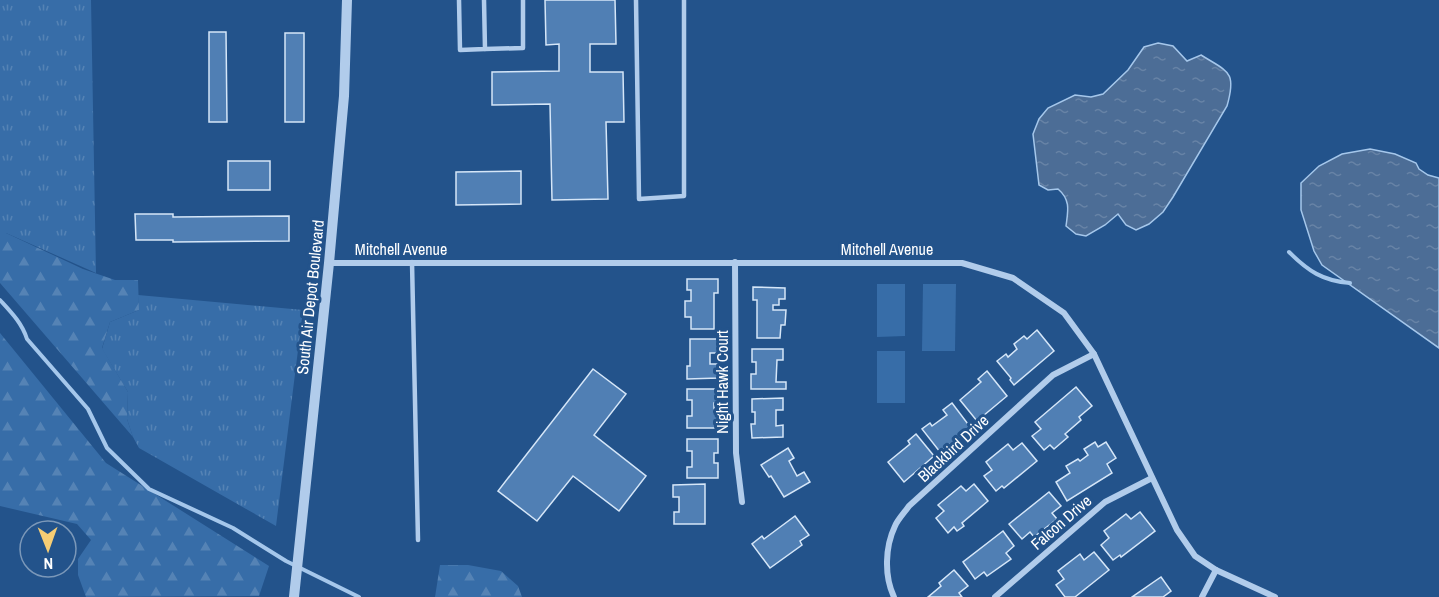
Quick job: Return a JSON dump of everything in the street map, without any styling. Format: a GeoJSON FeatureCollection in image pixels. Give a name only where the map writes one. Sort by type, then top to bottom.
{"type":"FeatureCollection","features":[{"type":"Feature","properties":{"kind":"street","name":"South Air Depot Boulevard"},"geometry":{"type":"LineString","coordinates":[[294,597],[344,96],[347,0]]}},
{"type":"Feature","properties":{"kind":"street","name":"Night Hawk Court"},"geometry":{"type":"LineString","coordinates":[[735,262],[736,453],[742,502]]}},
{"type":"Feature","properties":{"kind":"street","name":"Mitchell Avenue"},"geometry":{"type":"LineString","coordinates":[[329,263],[962,262],[1013,278],[1064,313],[1094,354],[1177,530],[1196,556],[1216,570],[1275,597]]}},
{"type":"Feature","properties":{"kind":"street","name":"Blackbird Drive"},"geometry":{"type":"LineString","coordinates":[[894,597],[887,567],[889,544],[895,524],[909,506],[1053,375],[1094,354]]}},
{"type":"Feature","properties":{"kind":"street","name":"Falcon Drive"},"geometry":{"type":"LineString","coordinates":[[995,597],[1105,502],[1152,478]]}},
{"type":"Feature","properties":{"kind":"street"},"geometry":{"type":"LineString","coordinates":[[1202,597],[1216,570]]}},
{"type":"Feature","properties":{"kind":"lane"},"geometry":{"type":"LineString","coordinates":[[459,0],[460,50],[523,48],[523,0]]}},
{"type":"Feature","properties":{"kind":"lane"},"geometry":{"type":"LineString","coordinates":[[484,0],[485,49]]}},
{"type":"Feature","properties":{"kind":"lane"},"geometry":{"type":"LineString","coordinates":[[636,0],[639,198],[684,196],[684,0]]}},
{"type":"Feature","properties":{"kind":"lane"},"geometry":{"type":"LineString","coordinates":[[412,262],[418,540]]}},
{"type":"Feature","properties":{"kind":"green space"},"geometry":{"type":"Polygon","coordinates":[[[0,0],[91,0],[96,273],[6,233],[0,233],[0,0]]]}},
{"type":"Feature","properties":{"kind":"green space"},"geometry":{"type":"Polygon","coordinates":[[[0,233],[6,233],[83,269],[115,280],[138,280],[139,310],[110,322],[102,348],[128,392],[127,419],[133,437],[0,283],[0,233]]]}},
{"type":"Feature","properties":{"kind":"green space"},"geometry":{"type":"Polygon","coordinates":[[[877,284],[905,284],[905,336],[877,337],[877,284]]]}},
{"type":"Feature","properties":{"kind":"green space"},"geometry":{"type":"Polygon","coordinates":[[[923,284],[956,284],[955,351],[922,351],[923,284]]]}},
{"type":"Feature","properties":{"kind":"green space"},"geometry":{"type":"Polygon","coordinates":[[[138,295],[303,310],[276,526],[139,448],[127,419],[128,392],[102,349],[110,322],[139,310],[138,295]]]}},
{"type":"Feature","properties":{"kind":"green space"},"geometry":{"type":"Polygon","coordinates":[[[0,333],[106,463],[269,566],[259,596],[86,597],[78,575],[78,559],[91,540],[78,525],[78,519],[56,519],[0,506],[0,333]]]}},
{"type":"Feature","properties":{"kind":"green space"},"geometry":{"type":"Polygon","coordinates":[[[877,351],[905,351],[905,403],[877,403],[877,351]]]}},
{"type":"Feature","properties":{"kind":"green space"},"geometry":{"type":"Polygon","coordinates":[[[440,565],[468,565],[501,571],[518,586],[522,597],[435,597],[440,565]]]}},
{"type":"Feature","properties":{"kind":"water"},"geometry":{"type":"Polygon","coordinates":[[[1158,43],[1173,46],[1187,61],[1201,55],[1224,69],[1231,86],[1227,106],[1173,197],[1163,212],[1149,224],[1136,230],[1126,225],[1118,214],[1086,236],[1076,234],[1066,226],[1068,206],[1062,193],[1058,189],[1048,190],[1039,185],[1033,134],[1039,119],[1048,108],[1075,95],[1091,97],[1103,94],[1128,70],[1144,47],[1158,43]]]}},
{"type":"Feature","properties":{"kind":"water"},"geometry":{"type":"Polygon","coordinates":[[[1370,149],[1395,154],[1416,163],[1419,169],[1428,175],[1439,178],[1439,348],[1322,265],[1314,251],[1301,210],[1301,183],[1319,166],[1342,154],[1370,149]]]}},
{"type":"Feature","properties":{"kind":"building"},"geometry":{"type":"Polygon","coordinates":[[[545,0],[615,0],[616,44],[590,44],[590,72],[623,72],[624,122],[606,122],[608,199],[552,200],[550,104],[492,105],[492,72],[559,71],[559,44],[546,45],[545,0]]]}},
{"type":"Feature","properties":{"kind":"building"},"geometry":{"type":"Polygon","coordinates":[[[209,32],[226,32],[227,122],[209,122],[209,32]]]}},
{"type":"Feature","properties":{"kind":"building"},"geometry":{"type":"Polygon","coordinates":[[[285,33],[304,33],[304,122],[285,122],[285,33]]]}},
{"type":"Feature","properties":{"kind":"building"},"geometry":{"type":"Polygon","coordinates":[[[228,161],[270,161],[270,190],[228,190],[228,161]]]}},
{"type":"Feature","properties":{"kind":"building"},"geometry":{"type":"Polygon","coordinates":[[[521,171],[521,204],[456,205],[456,172],[521,171]]]}},
{"type":"Feature","properties":{"kind":"building"},"geometry":{"type":"Polygon","coordinates":[[[135,214],[173,214],[173,217],[289,216],[289,241],[136,240],[135,214]]]}},
{"type":"Feature","properties":{"kind":"building"},"geometry":{"type":"Polygon","coordinates":[[[687,279],[718,279],[718,293],[714,293],[714,329],[691,329],[691,317],[685,317],[685,301],[691,301],[691,290],[687,290],[687,279]]]}},
{"type":"Feature","properties":{"kind":"building"},"geometry":{"type":"Polygon","coordinates":[[[753,287],[785,288],[785,299],[779,299],[779,305],[773,305],[773,310],[786,310],[785,325],[781,325],[780,338],[757,338],[757,300],[753,300],[753,287]]]}},
{"type":"Feature","properties":{"kind":"building"},"geometry":{"type":"Polygon","coordinates":[[[1037,330],[1054,351],[1014,385],[997,361],[1006,354],[1008,357],[1017,349],[1014,344],[1024,336],[1027,339],[1037,330]]]}},
{"type":"Feature","properties":{"kind":"building"},"geometry":{"type":"Polygon","coordinates":[[[690,339],[719,339],[719,353],[710,353],[710,364],[718,364],[719,378],[687,379],[687,366],[690,366],[690,339]]]}},
{"type":"Feature","properties":{"kind":"building"},"geometry":{"type":"Polygon","coordinates":[[[752,349],[783,349],[783,360],[777,360],[776,382],[786,382],[786,389],[751,389],[751,374],[756,374],[756,362],[752,362],[752,349]]]}},
{"type":"Feature","properties":{"kind":"building"},"geometry":{"type":"Polygon","coordinates":[[[593,369],[626,394],[594,435],[646,476],[619,511],[573,476],[537,521],[498,491],[593,369]]]}},
{"type":"Feature","properties":{"kind":"building"},"geometry":{"type":"Polygon","coordinates":[[[987,371],[1007,396],[977,421],[960,400],[981,382],[978,379],[987,371]]]}},
{"type":"Feature","properties":{"kind":"building"},"geometry":{"type":"Polygon","coordinates":[[[1076,387],[1092,406],[1065,434],[1068,437],[1054,449],[1050,445],[1044,450],[1032,436],[1041,429],[1035,422],[1076,387]]]}},
{"type":"Feature","properties":{"kind":"building"},"geometry":{"type":"Polygon","coordinates":[[[687,389],[719,389],[719,403],[714,403],[714,413],[718,413],[718,428],[687,428],[687,416],[692,416],[692,400],[687,400],[687,389]]]}},
{"type":"Feature","properties":{"kind":"building"},"geometry":{"type":"Polygon","coordinates":[[[783,398],[783,410],[776,410],[776,426],[783,425],[783,437],[752,438],[751,424],[755,424],[755,412],[752,412],[752,399],[783,398]]]}},
{"type":"Feature","properties":{"kind":"building"},"geometry":{"type":"Polygon","coordinates":[[[952,403],[971,428],[940,452],[922,429],[930,423],[932,426],[947,415],[943,410],[952,403]]]}},
{"type":"Feature","properties":{"kind":"building"},"geometry":{"type":"Polygon","coordinates":[[[916,434],[934,456],[904,482],[888,462],[910,444],[908,441],[916,434]]]}},
{"type":"Feature","properties":{"kind":"building"},"geometry":{"type":"Polygon","coordinates":[[[687,439],[718,439],[718,453],[714,453],[714,463],[718,463],[718,478],[687,478],[687,467],[692,467],[692,451],[687,451],[687,439]]]}},
{"type":"Feature","properties":{"kind":"building"},"geometry":{"type":"Polygon","coordinates":[[[1095,442],[1098,447],[1106,442],[1116,458],[1107,464],[1112,473],[1067,501],[1056,482],[1070,473],[1066,466],[1088,455],[1084,449],[1095,442]]]}},
{"type":"Feature","properties":{"kind":"building"},"geometry":{"type":"Polygon","coordinates":[[[1022,443],[1037,461],[1004,488],[1002,486],[996,491],[984,476],[992,470],[986,462],[1008,444],[1013,450],[1022,443]]]}},
{"type":"Feature","properties":{"kind":"building"},"geometry":{"type":"Polygon","coordinates":[[[788,448],[794,458],[789,461],[797,476],[804,472],[810,482],[784,497],[761,465],[788,448]]]}},
{"type":"Feature","properties":{"kind":"building"},"geometry":{"type":"Polygon","coordinates":[[[705,484],[705,524],[674,524],[674,512],[679,512],[679,497],[673,497],[673,485],[705,484]]]}},
{"type":"Feature","properties":{"kind":"building"},"geometry":{"type":"Polygon","coordinates":[[[974,484],[988,501],[962,523],[964,526],[957,531],[954,527],[948,533],[936,518],[944,511],[938,505],[961,486],[966,491],[974,484]]]}},
{"type":"Feature","properties":{"kind":"building"},"geometry":{"type":"Polygon","coordinates":[[[1049,492],[1061,506],[1052,513],[1057,519],[1034,537],[1030,532],[1022,539],[1009,524],[1049,492]]]}},
{"type":"Feature","properties":{"kind":"building"},"geometry":{"type":"Polygon","coordinates":[[[1140,512],[1155,531],[1121,557],[1120,555],[1113,560],[1101,545],[1109,538],[1104,531],[1126,514],[1131,519],[1140,512]]]}},
{"type":"Feature","properties":{"kind":"building"},"geometry":{"type":"Polygon","coordinates":[[[795,516],[809,535],[800,541],[802,545],[770,568],[752,544],[762,536],[764,539],[795,516]]]}},
{"type":"Feature","properties":{"kind":"building"},"geometry":{"type":"Polygon","coordinates":[[[1003,531],[1014,546],[1006,553],[1011,559],[987,576],[984,572],[975,579],[963,562],[1003,531]]]}},
{"type":"Feature","properties":{"kind":"building"},"geometry":{"type":"Polygon","coordinates":[[[1094,552],[1109,570],[1075,597],[1065,597],[1056,585],[1064,579],[1058,571],[1080,554],[1084,560],[1094,552]]]}},
{"type":"Feature","properties":{"kind":"building"},"geometry":{"type":"Polygon","coordinates":[[[954,570],[968,586],[959,593],[962,597],[928,597],[941,586],[939,583],[954,570]]]}},
{"type":"Feature","properties":{"kind":"building"},"geometry":{"type":"Polygon","coordinates":[[[1161,577],[1171,591],[1163,597],[1132,597],[1161,577]]]}},
{"type":"Feature","properties":{"kind":"waterway"},"geometry":{"type":"LineString","coordinates":[[1289,252],[1316,274],[1350,283]]}},
{"type":"Feature","properties":{"kind":"waterway"},"geometry":{"type":"LineString","coordinates":[[0,300],[19,323],[27,339],[88,409],[107,448],[149,489],[233,528],[286,561],[359,597]]}}]}
